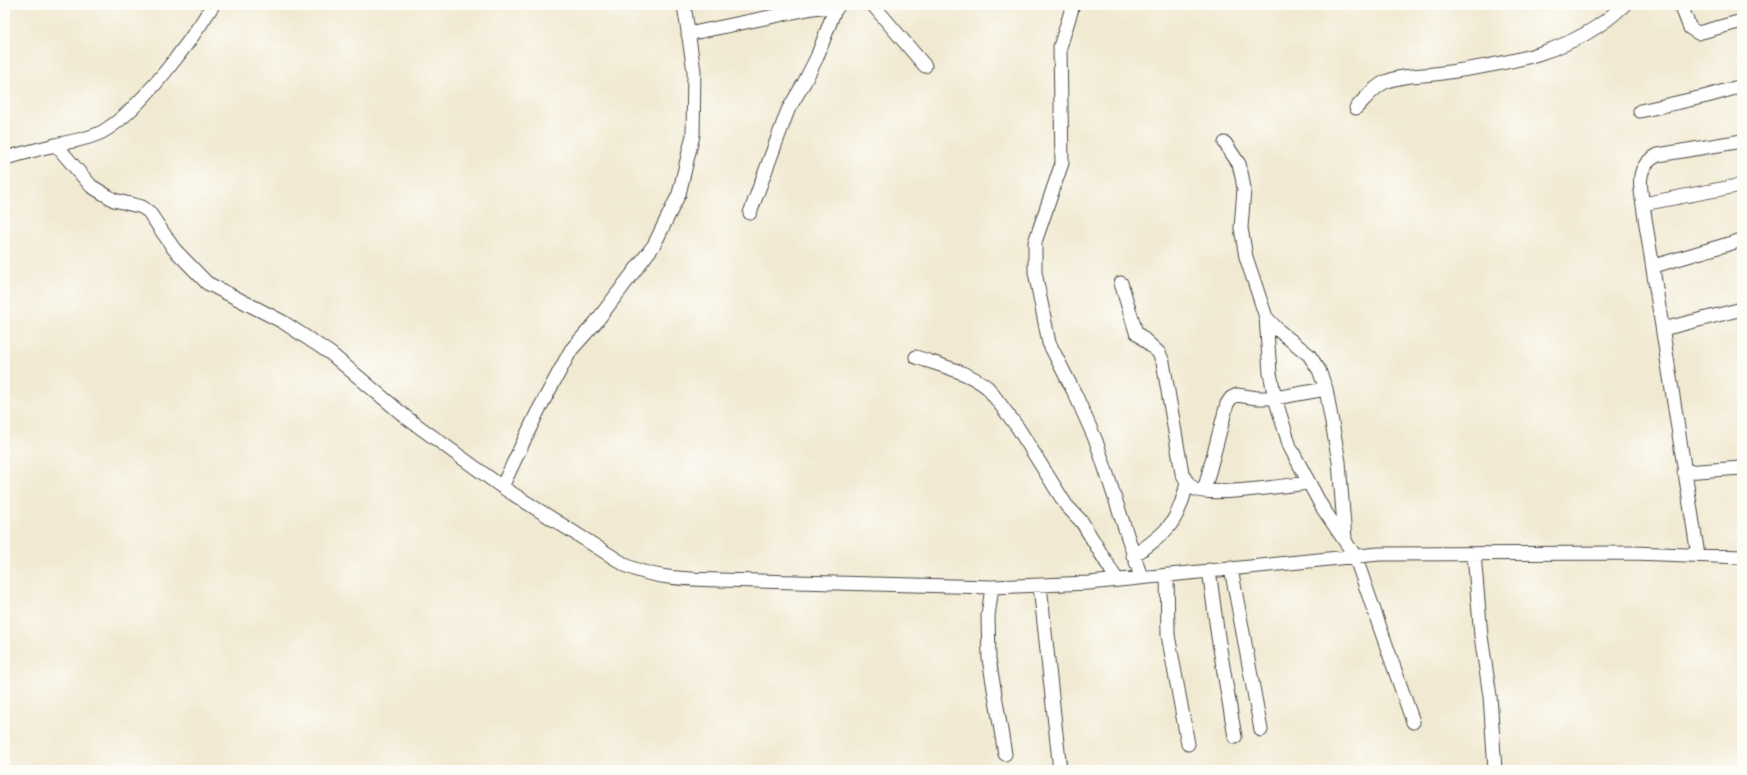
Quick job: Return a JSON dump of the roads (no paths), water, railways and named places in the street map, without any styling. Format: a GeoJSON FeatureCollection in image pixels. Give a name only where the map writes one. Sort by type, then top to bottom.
{"type":"FeatureCollection","features":[{"type":"Feature","properties":{"kind":"street"},"geometry":{"type":"LineString","coordinates":[[5,158],[81,140],[101,132],[121,119],[150,89],[180,53],[213,5]]}},
{"type":"Feature","properties":{"kind":"street"},"geometry":{"type":"LineString","coordinates":[[502,487],[537,412],[570,350],[596,322],[654,246],[679,194],[693,135],[694,71],[684,5]]}},
{"type":"Feature","properties":{"kind":"street"},"geometry":{"type":"LineString","coordinates":[[688,34],[811,6],[839,5]]}},
{"type":"Feature","properties":{"kind":"street"},"geometry":{"type":"LineString","coordinates":[[750,213],[788,110],[817,57],[831,18],[839,5]]}},
{"type":"Feature","properties":{"kind":"street"},"geometry":{"type":"LineString","coordinates":[[873,5],[924,66]]}},
{"type":"Feature","properties":{"kind":"street"},"geometry":{"type":"LineString","coordinates":[[1073,5],[1060,47],[1062,163],[1035,242],[1035,272],[1049,343],[1076,396],[1096,441],[1140,577]]}},
{"type":"Feature","properties":{"kind":"street"},"geometry":{"type":"LineString","coordinates":[[1356,108],[1384,82],[1394,79],[1510,63],[1563,45],[1594,29],[1624,5]]}},
{"type":"Feature","properties":{"kind":"street"},"geometry":{"type":"LineString","coordinates":[[1681,5],[1690,28],[1698,33],[1742,21]]}},
{"type":"Feature","properties":{"kind":"street"},"geometry":{"type":"LineString","coordinates":[[811,6],[831,18]]}},
{"type":"Feature","properties":{"kind":"street"},"geometry":{"type":"LineString","coordinates":[[1640,111],[1707,96],[1742,86]]}},
{"type":"Feature","properties":{"kind":"street"},"geometry":{"type":"LineString","coordinates":[[1698,555],[1684,472],[1654,266],[1643,204],[1642,169],[1648,160],[1658,155],[1742,141]]}},
{"type":"Feature","properties":{"kind":"street"},"geometry":{"type":"LineString","coordinates":[[1225,143],[1239,164],[1242,177],[1244,189],[1241,228],[1246,257],[1266,317],[1270,373],[1274,398],[1290,447],[1322,507],[1355,556],[1413,722]]}},
{"type":"Feature","properties":{"kind":"street"},"geometry":{"type":"LineString","coordinates":[[56,145],[91,186],[114,200],[142,207],[149,212],[174,249],[207,283],[283,322],[330,353],[407,418],[502,487],[627,566],[650,574],[674,578],[719,580],[992,587],[1040,586],[1117,580],[1379,554],[1632,553],[1742,557]]}},
{"type":"Feature","properties":{"kind":"street"},"geometry":{"type":"LineString","coordinates":[[1643,204],[1742,185]]}},
{"type":"Feature","properties":{"kind":"street"},"geometry":{"type":"LineString","coordinates":[[1654,266],[1742,240]]}},
{"type":"Feature","properties":{"kind":"street"},"geometry":{"type":"LineString","coordinates":[[1121,283],[1136,332],[1159,353],[1164,362],[1182,473],[1187,483],[1196,489],[1223,492],[1309,483]]}},
{"type":"Feature","properties":{"kind":"street"},"geometry":{"type":"LineString","coordinates":[[1663,329],[1742,309]]}},
{"type":"Feature","properties":{"kind":"street"},"geometry":{"type":"LineString","coordinates":[[1266,317],[1278,330],[1309,355],[1319,370],[1326,388],[1339,462],[1345,541]]}},
{"type":"Feature","properties":{"kind":"street"},"geometry":{"type":"LineString","coordinates":[[916,357],[954,370],[982,382],[988,388],[1018,428],[1066,505],[1082,522],[1117,580]]}},
{"type":"Feature","properties":{"kind":"street"},"geometry":{"type":"LineString","coordinates":[[1204,491],[1227,404],[1231,398],[1237,395],[1257,398],[1274,398],[1326,388]]}},
{"type":"Feature","properties":{"kind":"street"},"geometry":{"type":"LineString","coordinates":[[1684,472],[1742,468]]}},
{"type":"Feature","properties":{"kind":"street"},"geometry":{"type":"LineString","coordinates":[[1133,556],[1159,539],[1171,525],[1179,512],[1187,483]]}},
{"type":"Feature","properties":{"kind":"street"},"geometry":{"type":"LineString","coordinates":[[1474,554],[1481,636],[1490,696],[1495,770]]}},
{"type":"Feature","properties":{"kind":"street"},"geometry":{"type":"LineString","coordinates":[[1232,568],[1261,730]]}},
{"type":"Feature","properties":{"kind":"street"},"geometry":{"type":"LineString","coordinates":[[1208,570],[1235,737]]}},
{"type":"Feature","properties":{"kind":"street"},"geometry":{"type":"LineString","coordinates":[[1167,575],[1168,635],[1188,744]]}},
{"type":"Feature","properties":{"kind":"street"},"geometry":{"type":"LineString","coordinates":[[1040,586],[1060,770]]}},
{"type":"Feature","properties":{"kind":"street"},"geometry":{"type":"LineString","coordinates":[[992,587],[988,616],[989,659],[1005,754]]}}]}
